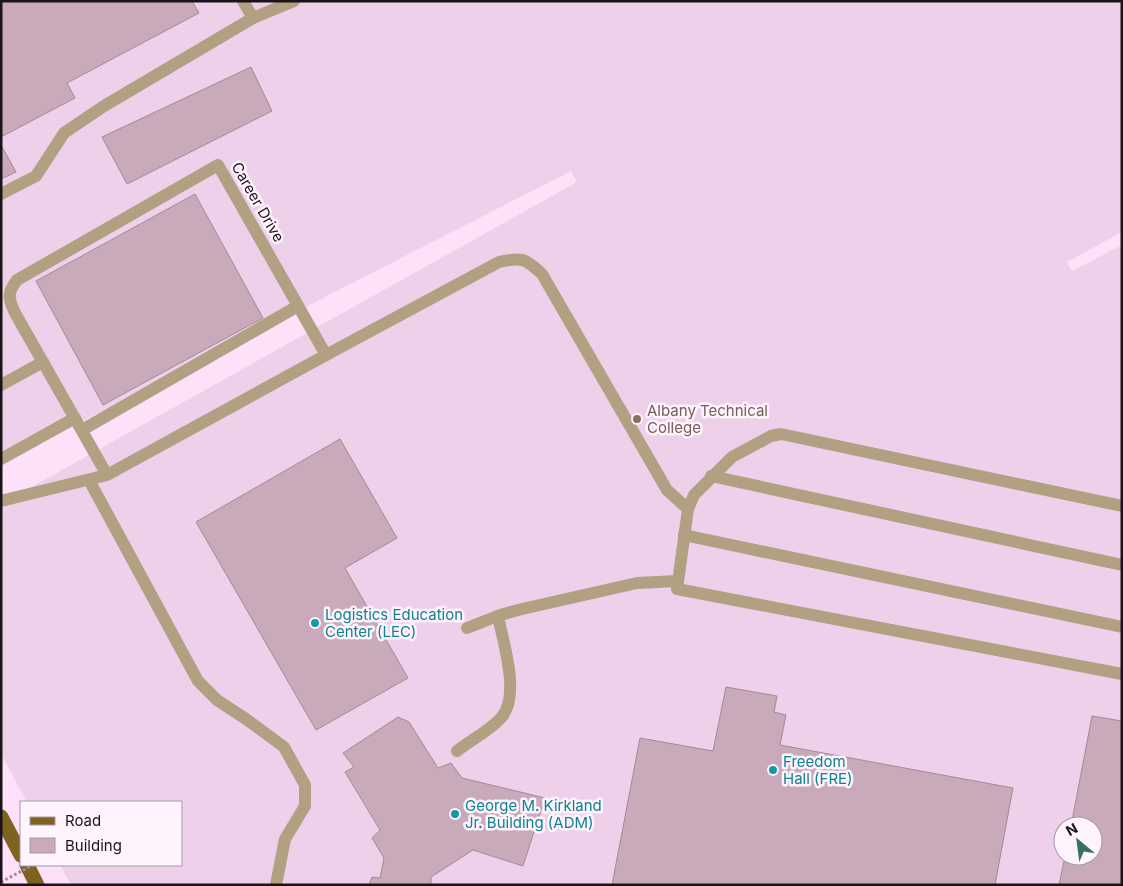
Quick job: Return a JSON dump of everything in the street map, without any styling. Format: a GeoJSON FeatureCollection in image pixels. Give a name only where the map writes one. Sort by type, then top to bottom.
{"type":"FeatureCollection","features":[{"type":"Feature","properties":{"kind":"main road"},"geometry":{"type":"LineString","coordinates":[[1,817],[20,852]]}},
{"type":"Feature","properties":{"kind":"main road"},"geometry":{"type":"LineString","coordinates":[[28,866],[37,885]]}},
{"type":"Feature","properties":{"kind":"lane"},"geometry":{"type":"LineString","coordinates":[[243,1],[253,18]]}},
{"type":"Feature","properties":{"kind":"lane"},"geometry":{"type":"LineString","coordinates":[[1,194],[36,176],[64,133],[104,106],[253,18],[294,1]]}},
{"type":"Feature","properties":{"kind":"lane","name":"Career Drive"},"geometry":{"type":"LineString","coordinates":[[107,475],[43,362],[6,308],[10,289],[17,280],[218,165],[326,354]]}},
{"type":"Feature","properties":{"kind":"lane"},"geometry":{"type":"LineString","coordinates":[[1,501],[107,475],[326,354],[499,262],[516,258],[529,262],[542,274],[667,490],[688,509]]}},
{"type":"Feature","properties":{"kind":"lane"},"geometry":{"type":"LineString","coordinates":[[82,430],[298,306]]}},
{"type":"Feature","properties":{"kind":"lane"},"geometry":{"type":"LineString","coordinates":[[1,385],[43,362]]}},
{"type":"Feature","properties":{"kind":"lane"},"geometry":{"type":"LineString","coordinates":[[1,459],[74,418]]}},
{"type":"Feature","properties":{"kind":"lane"},"geometry":{"type":"LineString","coordinates":[[1122,506],[781,434],[771,436],[732,457],[694,495],[688,509],[677,589],[1122,674]]}},
{"type":"Feature","properties":{"kind":"lane"},"geometry":{"type":"LineString","coordinates":[[711,476],[1122,565]]}},
{"type":"Feature","properties":{"kind":"lane"},"geometry":{"type":"LineString","coordinates":[[89,480],[198,681],[217,700],[284,747],[305,786],[305,806],[286,839],[276,885]]}},
{"type":"Feature","properties":{"kind":"lane"},"geometry":{"type":"LineString","coordinates":[[684,535],[1122,627]]}},
{"type":"Feature","properties":{"kind":"lane"},"geometry":{"type":"LineString","coordinates":[[467,628],[522,608],[637,584],[678,581]]}},
{"type":"Feature","properties":{"kind":"lane"},"geometry":{"type":"LineString","coordinates":[[457,750],[493,726],[502,717],[508,705],[510,689],[508,664],[498,616]]}},
{"type":"Feature","properties":{"kind":"path"},"geometry":{"type":"LineString","coordinates":[[1,882],[31,866]]}},
{"type":"Feature","properties":{"kind":"shaded area","name":"Albany Technical College"},"geometry":{"type":"Polygon","coordinates":[[[1,1],[1122,1],[1122,232],[1067,262],[1072,271],[1122,245],[1122,885],[71,885],[61,866],[182,866],[182,801],[26,801],[1,754],[1,504],[577,182],[571,171],[1,463],[1,1]]]}},
{"type":"Feature","properties":{"kind":"building"},"geometry":{"type":"Polygon","coordinates":[[[1,1],[192,1],[199,13],[67,83],[75,98],[1,137],[1,1]]]}},
{"type":"Feature","properties":{"kind":"building"},"geometry":{"type":"Polygon","coordinates":[[[251,67],[272,111],[127,184],[102,137],[251,67]]]}},
{"type":"Feature","properties":{"kind":"building"},"geometry":{"type":"Polygon","coordinates":[[[1,145],[16,172],[1,179],[1,145]]]}},
{"type":"Feature","properties":{"kind":"building"},"geometry":{"type":"Polygon","coordinates":[[[195,194],[263,318],[103,405],[36,281],[195,194]]]}},
{"type":"Feature","properties":{"kind":"building","name":"Logistics Education Center (LEC)"},"geometry":{"type":"Polygon","coordinates":[[[340,439],[397,538],[345,568],[408,678],[316,730],[196,522],[340,439]]]}},
{"type":"Feature","properties":{"kind":"building","name":"Freedom Hall (FRE)"},"geometry":{"type":"Polygon","coordinates":[[[726,687],[777,696],[774,712],[786,715],[780,745],[1013,788],[995,885],[612,885],[640,738],[713,751],[726,687]]]}},
{"type":"Feature","properties":{"kind":"building"},"geometry":{"type":"Polygon","coordinates":[[[1092,716],[1122,721],[1122,885],[1059,885],[1063,866],[1103,866],[1103,816],[1073,816],[1092,716]]]}},
{"type":"Feature","properties":{"kind":"building","name":"George M. Kirkland Jr. Building (ADM)"},"geometry":{"type":"Polygon","coordinates":[[[398,717],[409,722],[438,768],[451,763],[462,778],[545,798],[523,866],[473,850],[431,877],[431,885],[369,885],[372,877],[380,878],[384,858],[372,838],[380,830],[345,772],[354,767],[343,753],[398,717]]]}},
{"type":"Feature","properties":{"kind":"place","name":"Albany Technical College"},"geometry":{"type":"Point","coordinates":[637,419]}},
{"type":"Feature","properties":{"kind":"place","name":"Logistics Education Center (LEC)"},"geometry":{"type":"Point","coordinates":[315,623]}},
{"type":"Feature","properties":{"kind":"place","name":"Freedom Hall (FRE)"},"geometry":{"type":"Point","coordinates":[773,770]}},
{"type":"Feature","properties":{"kind":"place","name":"George M. Kirkland Jr. Building (ADM)"},"geometry":{"type":"Point","coordinates":[455,814]}}]}
